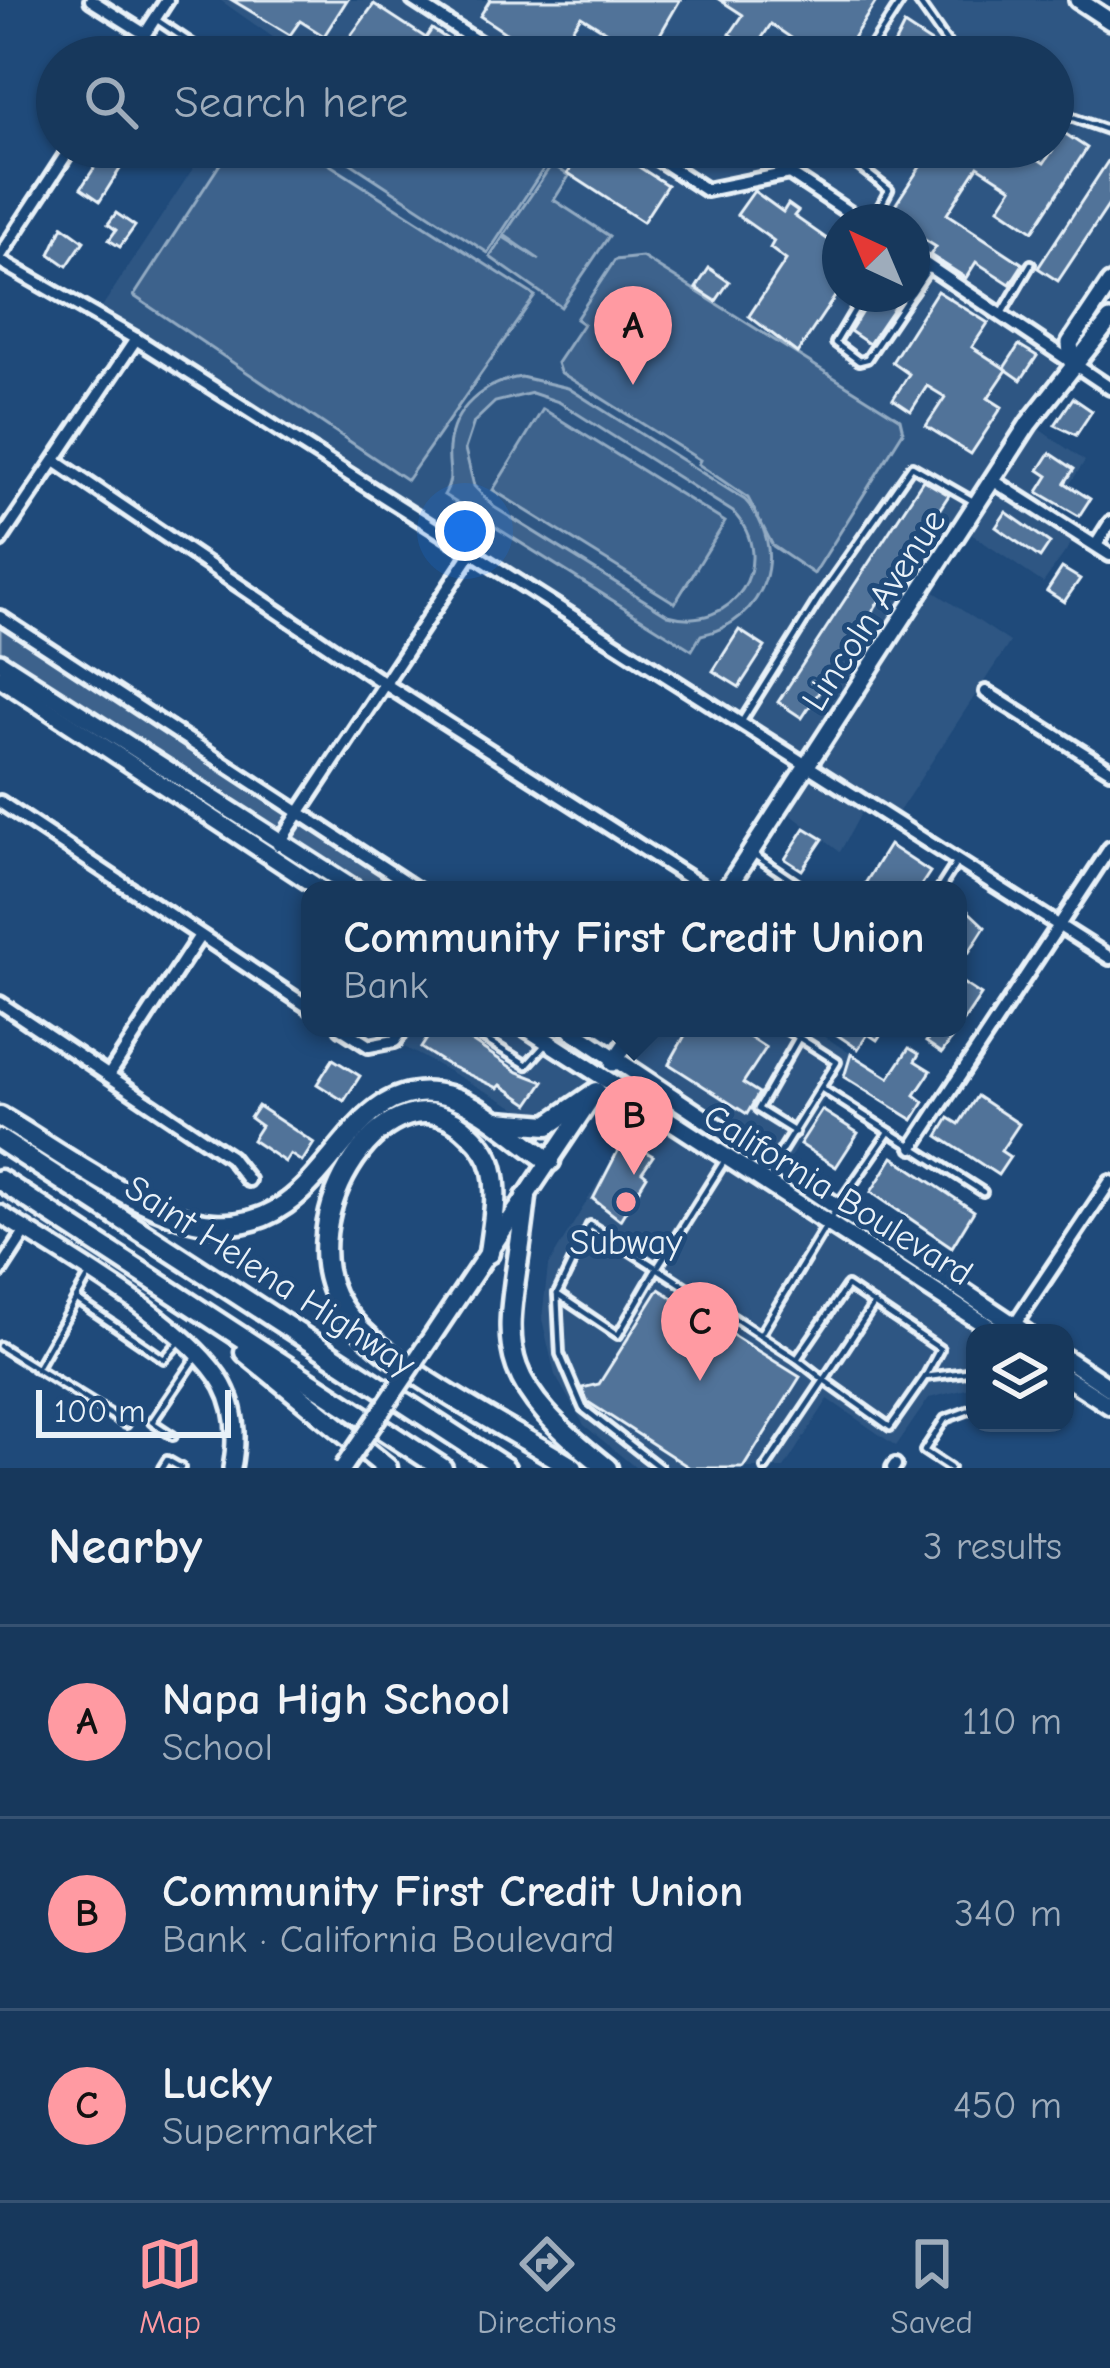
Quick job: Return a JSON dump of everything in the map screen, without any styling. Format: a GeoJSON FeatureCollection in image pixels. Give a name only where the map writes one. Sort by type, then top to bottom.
{"type":"FeatureCollection","features":[{"type":"Feature","properties":{"kind":"highway"},"geometry":{"type":"LineString","coordinates":[[491,1121],[548,1125],[600,1086]]}},
{"type":"Feature","properties":{"kind":"highway"},"geometry":{"type":"LineString","coordinates":[[0,1118],[156,1206],[215,1225],[275,1214],[300,1197],[352,1131],[374,1109],[401,1096],[454,1097],[550,1161]]}},
{"type":"Feature","properties":{"kind":"highway"},"geometry":{"type":"LineString","coordinates":[[490,1253],[493,1167],[461,1125],[439,1117],[412,1116],[387,1125],[367,1141],[338,1186],[322,1248],[333,1292],[358,1328],[573,1468]]}},
{"type":"Feature","properties":{"kind":"highway","name":"Saint Helena Highway"},"geometry":{"type":"LineString","coordinates":[[0,1140],[505,1468]]}},
{"type":"Feature","properties":{"kind":"highway","name":"Saint Helena Highway"},"geometry":{"type":"LineString","coordinates":[[0,1180],[442,1468]]}},
{"type":"Feature","properties":{"kind":"highway"},"geometry":{"type":"LineString","coordinates":[[526,1197],[507,1323],[512,1355],[543,1412],[607,1468]]}},
{"type":"Feature","properties":{"kind":"highway"},"geometry":{"type":"LineString","coordinates":[[81,1233],[202,1319],[387,1468]]}},
{"type":"Feature","properties":{"kind":"street"},"geometry":{"type":"LineString","coordinates":[[92,0],[145,34],[167,0]]}},
{"type":"Feature","properties":{"kind":"street"},"geometry":{"type":"LineString","coordinates":[[413,0],[469,36]]}},
{"type":"Feature","properties":{"kind":"street"},"geometry":{"type":"LineString","coordinates":[[1078,0],[1110,21]]}},
{"type":"Feature","properties":{"kind":"street"},"geometry":{"type":"LineString","coordinates":[[58,168],[0,259],[136,339],[1110,958]]}},
{"type":"Feature","properties":{"kind":"street"},"geometry":{"type":"LineString","coordinates":[[672,168],[706,190],[789,173],[835,204]]}},
{"type":"Feature","properties":{"kind":"street"},"geometry":{"type":"LineString","coordinates":[[930,267],[1110,388]]}},
{"type":"Feature","properties":{"kind":"street","name":"Lincoln Avenue"},"geometry":{"type":"LineString","coordinates":[[1072,363],[1070,343],[1110,283]]}},
{"type":"Feature","properties":{"kind":"street","name":"Lincoln Avenue"},"geometry":{"type":"LineString","coordinates":[[732,881],[1072,363],[1088,355],[1110,320]]}},
{"type":"Feature","properties":{"kind":"street"},"geometry":{"type":"LineString","coordinates":[[0,541],[136,339]]}},
{"type":"Feature","properties":{"kind":"street"},"geometry":{"type":"LineString","coordinates":[[55,461],[385,684],[694,881]]}},
{"type":"Feature","properties":{"kind":"street"},"geometry":{"type":"LineString","coordinates":[[994,481],[1110,555]]}},
{"type":"Feature","properties":{"kind":"street"},"geometry":{"type":"LineString","coordinates":[[1096,545],[1110,523]]}},
{"type":"Feature","properties":{"kind":"street"},"geometry":{"type":"LineString","coordinates":[[276,848],[472,552]]}},
{"type":"Feature","properties":{"kind":"street"},"geometry":{"type":"LineString","coordinates":[[0,617],[404,881]]}},
{"type":"Feature","properties":{"kind":"street"},"geometry":{"type":"LineString","coordinates":[[0,662],[276,848],[312,881]]}},
{"type":"Feature","properties":{"kind":"street"},"geometry":{"type":"LineString","coordinates":[[0,678],[276,848],[339,881]]}},
{"type":"Feature","properties":{"kind":"street"},"geometry":{"type":"LineString","coordinates":[[986,692],[1110,770]]}},
{"type":"Feature","properties":{"kind":"street"},"geometry":{"type":"LineString","coordinates":[[0,802],[301,1002]]}},
{"type":"Feature","properties":{"kind":"street"},"geometry":{"type":"LineString","coordinates":[[913,1147],[1110,848]]}},
{"type":"Feature","properties":{"kind":"street"},"geometry":{"type":"LineString","coordinates":[[110,1075],[199,937]]}},
{"type":"Feature","properties":{"kind":"street"},"geometry":{"type":"LineString","coordinates":[[0,1004],[230,1157],[248,1180]]}},
{"type":"Feature","properties":{"kind":"street"},"geometry":{"type":"LineString","coordinates":[[355,1037],[369,1046],[394,1042],[398,1037]]}},
{"type":"Feature","properties":{"kind":"street","name":"California Boulevard"},"geometry":{"type":"LineString","coordinates":[[540,1037],[600,1086],[828,1223],[984,1324]]}},
{"type":"Feature","properties":{"kind":"street","name":"California Boulevard"},"geometry":{"type":"LineString","coordinates":[[583,1037],[839,1204],[1007,1324]]}},
{"type":"Feature","properties":{"kind":"street"},"geometry":{"type":"LineString","coordinates":[[343,1468],[631,1037]]}},
{"type":"Feature","properties":{"kind":"street"},"geometry":{"type":"LineString","coordinates":[[1021,1324],[1110,1182]]}},
{"type":"Feature","properties":{"kind":"street"},"geometry":{"type":"LineString","coordinates":[[0,1214],[91,1273],[199,1355],[230,1402],[236,1444],[232,1468]]}},
{"type":"Feature","properties":{"kind":"street"},"geometry":{"type":"LineString","coordinates":[[0,1271],[26,1231]]}},
{"type":"Feature","properties":{"kind":"street"},"geometry":{"type":"LineString","coordinates":[[1074,1364],[1110,1388]]}},
{"type":"Feature","properties":{"kind":"street"},"geometry":{"type":"LineString","coordinates":[[1074,1383],[1110,1406]]}},
{"type":"Feature","properties":{"kind":"lane"},"geometry":{"type":"LineString","coordinates":[[879,36],[902,0]]}},
{"type":"Feature","properties":{"kind":"lane"},"geometry":{"type":"LineString","coordinates":[[917,0],[942,36]]}},
{"type":"Feature","properties":{"kind":"lane"},"geometry":{"type":"LineString","coordinates":[[154,19],[180,36]]}},
{"type":"Feature","properties":{"kind":"lane"},"geometry":{"type":"LineString","coordinates":[[1074,118],[1110,131]]}},
{"type":"Feature","properties":{"kind":"lane"},"geometry":{"type":"LineString","coordinates":[[789,173],[792,168]]}},
{"type":"Feature","properties":{"kind":"lane"},"geometry":{"type":"LineString","coordinates":[[860,168],[889,190],[882,204]]}},
{"type":"Feature","properties":{"kind":"lane"},"geometry":{"type":"LineString","coordinates":[[1001,315],[1031,264]]}},
{"type":"Feature","properties":{"kind":"lane"},"geometry":{"type":"LineString","coordinates":[[853,312],[835,343],[860,361],[867,359],[900,312]]}},
{"type":"Feature","properties":{"kind":"lane"},"geometry":{"type":"LineString","coordinates":[[742,722],[819,598],[912,466],[978,505]]}},
{"type":"Feature","properties":{"kind":"lane"},"geometry":{"type":"LineString","coordinates":[[751,852],[793,881]]}},
{"type":"Feature","properties":{"kind":"lane"},"geometry":{"type":"LineString","coordinates":[[945,881],[958,860]]}},
{"type":"Feature","properties":{"kind":"lane"},"geometry":{"type":"LineString","coordinates":[[482,1037],[527,1065],[548,1042]]}},
{"type":"Feature","properties":{"kind":"lane"},"geometry":{"type":"LineString","coordinates":[[775,1161],[795,1132],[837,1062],[799,1037],[758,1109],[795,1132]]}},
{"type":"Feature","properties":{"kind":"lane"},"geometry":{"type":"LineString","coordinates":[[821,1088],[983,1192]]}},
{"type":"Feature","properties":{"kind":"lane"},"geometry":{"type":"LineString","coordinates":[[760,1335],[889,1132]]}},
{"type":"Feature","properties":{"kind":"lane"},"geometry":{"type":"LineString","coordinates":[[557,1294],[618,1335],[725,1160]]}},
{"type":"Feature","properties":{"kind":"lane"},"geometry":{"type":"LineString","coordinates":[[660,1468],[583,1408],[560,1354],[557,1294],[590,1226],[797,1359],[890,1427],[940,1349],[847,1286],[797,1359]]}},
{"type":"Feature","properties":{"kind":"lane"},"geometry":{"type":"LineString","coordinates":[[36,1369],[91,1273]]}},
{"type":"Feature","properties":{"kind":"lane"},"geometry":{"type":"LineString","coordinates":[[76,1299],[164,1359],[182,1340]]}},
{"type":"Feature","properties":{"kind":"lane"},"geometry":{"type":"LineString","coordinates":[[765,1468],[874,1304]]}},
{"type":"Feature","properties":{"kind":"lane"},"geometry":{"type":"LineString","coordinates":[[0,1346],[126,1424]]}},
{"type":"Feature","properties":{"kind":"lane"},"geometry":{"type":"LineString","coordinates":[[172,1436],[152,1422],[199,1355]]}},
{"type":"Feature","properties":{"kind":"lane"},"geometry":{"type":"LineString","coordinates":[[925,1377],[966,1372]]}},
{"type":"Feature","properties":{"kind":"lane"},"geometry":{"type":"LineString","coordinates":[[950,1468],[924,1450],[945,1419],[966,1411]]}},
{"type":"Feature","properties":{"kind":"lane"},"geometry":{"type":"LineString","coordinates":[[162,1468],[167,1460],[181,1468]]}},
{"type":"Feature","properties":{"kind":"shaded area"},"geometry":{"type":"Polygon","coordinates":[[[220,0],[1078,0],[1110,21],[1110,283],[1071,343],[1072,363],[1030,423],[1085,461],[1049,515],[1078,534],[1043,583],[964,529],[927,587],[1010,642],[894,819],[867,802],[840,852],[781,807],[809,765],[96,316],[193,168],[1074,168],[1074,36],[271,36],[220,0]]]}},
{"type":"Feature","properties":{"kind":"shaded area"},"geometry":{"type":"Polygon","coordinates":[[[217,168],[335,168],[535,296],[407,480],[134,296],[217,168]]]}},
{"type":"Feature","properties":{"kind":"shaded area"},"geometry":{"type":"Polygon","coordinates":[[[358,168],[544,168],[488,253],[358,168]]]}},
{"type":"Feature","properties":{"kind":"shaded area"},"geometry":{"type":"Polygon","coordinates":[[[549,168],[558,168],[569,176],[554,200],[609,236],[561,307],[490,257],[503,237],[540,260],[504,235],[549,168]]]}},
{"type":"Feature","properties":{"kind":"shaded area"},"geometry":{"type":"Polygon","coordinates":[[[642,257],[900,419],[903,432],[814,574],[773,546],[748,498],[698,464],[700,460],[560,372],[557,363],[583,324],[576,319],[615,260],[642,257]]]}},
{"type":"Feature","properties":{"kind":"shaded area"},"geometry":{"type":"Polygon","coordinates":[[[521,377],[568,388],[745,500],[767,540],[768,561],[765,581],[742,615],[701,635],[692,650],[444,495],[456,421],[472,400],[521,377]],[[532,393],[495,402],[474,422],[465,449],[474,486],[494,507],[668,615],[691,618],[730,604],[750,572],[752,552],[733,512],[559,402],[532,393]]]}},
{"type":"Feature","properties":{"kind":"shaded area"},"geometry":{"type":"Polygon","coordinates":[[[543,409],[725,522],[675,603],[493,490],[543,409]]]}},
{"type":"Feature","properties":{"kind":"shaded area"},"geometry":{"type":"Polygon","coordinates":[[[0,617],[404,881],[342,881],[0,662],[0,617]]]}},
{"type":"Feature","properties":{"kind":"shaded area"},"geometry":{"type":"Polygon","coordinates":[[[398,1037],[541,1037],[604,1079],[596,1092],[548,1125],[395,1042],[398,1037]]]}},
{"type":"Feature","properties":{"kind":"shaded area"},"geometry":{"type":"Polygon","coordinates":[[[631,1037],[826,1037],[851,1054],[784,1168],[616,1059],[631,1037]]]}},
{"type":"Feature","properties":{"kind":"shaded area"},"geometry":{"type":"Polygon","coordinates":[[[650,1110],[984,1324],[966,1324],[966,1389],[929,1398],[896,1446],[828,1399],[784,1468],[636,1468],[584,1425],[555,1375],[542,1319],[548,1266],[624,1139],[650,1110]]]}},
{"type":"Feature","properties":{"kind":"building"},"geometry":{"type":"Polygon","coordinates":[[[232,0],[347,0],[324,36],[300,21],[290,35],[232,0]]]}},
{"type":"Feature","properties":{"kind":"building"},"geometry":{"type":"Polygon","coordinates":[[[490,0],[680,0],[659,36],[613,36],[581,16],[567,36],[510,36],[480,16],[490,0]]]}},
{"type":"Feature","properties":{"kind":"building"},"geometry":{"type":"Polygon","coordinates":[[[720,0],[877,0],[854,36],[788,36],[771,24],[763,36],[733,36],[743,15],[720,0]]]}},
{"type":"Feature","properties":{"kind":"building"},"geometry":{"type":"Polygon","coordinates":[[[374,4],[423,36],[351,36],[374,4]]]}},
{"type":"Feature","properties":{"kind":"building"},"geometry":{"type":"Polygon","coordinates":[[[904,25],[921,36],[898,36],[904,25]]]}},
{"type":"Feature","properties":{"kind":"building"},"geometry":{"type":"Polygon","coordinates":[[[1074,140],[1087,148],[1074,168],[1074,140]]]}},
{"type":"Feature","properties":{"kind":"building"},"geometry":{"type":"Polygon","coordinates":[[[1110,158],[1110,203],[1058,281],[1038,268],[1110,158]]]}},
{"type":"Feature","properties":{"kind":"building"},"geometry":{"type":"Polygon","coordinates":[[[94,168],[121,168],[100,201],[81,188],[94,168]]]}},
{"type":"Feature","properties":{"kind":"building"},"geometry":{"type":"Polygon","coordinates":[[[571,168],[641,168],[667,185],[643,222],[568,173],[571,168]]]}},
{"type":"Feature","properties":{"kind":"building"},"geometry":{"type":"Polygon","coordinates":[[[919,168],[977,168],[947,214],[1023,264],[1010,284],[976,262],[966,278],[930,255],[936,247],[930,243],[930,204],[896,204],[919,168]]]}},
{"type":"Feature","properties":{"kind":"building"},"geometry":{"type":"Polygon","coordinates":[[[981,168],[1074,168],[1033,231],[999,208],[1012,188],[981,168]]]}},
{"type":"Feature","properties":{"kind":"building"},"geometry":{"type":"Polygon","coordinates":[[[754,191],[783,212],[788,204],[798,211],[794,216],[822,235],[825,312],[797,353],[749,316],[786,260],[770,248],[774,241],[737,215],[754,191]]]}},
{"type":"Feature","properties":{"kind":"building"},"geometry":{"type":"Polygon","coordinates":[[[116,213],[135,226],[120,247],[109,240],[116,230],[108,224],[116,213]]]}},
{"type":"Feature","properties":{"kind":"building"},"geometry":{"type":"Polygon","coordinates":[[[63,226],[84,241],[67,266],[50,254],[63,226]]]}},
{"type":"Feature","properties":{"kind":"building"},"geometry":{"type":"Polygon","coordinates":[[[709,268],[729,282],[716,301],[696,288],[709,268]]]}},
{"type":"Feature","properties":{"kind":"building"},"geometry":{"type":"Polygon","coordinates":[[[937,291],[988,323],[972,347],[1007,370],[988,398],[1002,407],[971,454],[926,426],[945,397],[927,386],[911,411],[893,399],[909,374],[892,362],[924,312],[930,312],[937,291]]]}},
{"type":"Feature","properties":{"kind":"building"},"geometry":{"type":"Polygon","coordinates":[[[862,312],[891,312],[869,344],[850,331],[862,312]]]}},
{"type":"Feature","properties":{"kind":"building"},"geometry":{"type":"Polygon","coordinates":[[[1019,345],[1037,356],[1021,380],[1004,368],[1019,345]]]}},
{"type":"Feature","properties":{"kind":"building"},"geometry":{"type":"Polygon","coordinates":[[[1073,398],[1092,411],[1076,435],[1055,425],[1073,398]]]}},
{"type":"Feature","properties":{"kind":"building"},"geometry":{"type":"Polygon","coordinates":[[[1050,453],[1074,469],[1065,483],[1090,499],[1079,516],[1038,492],[1048,476],[1039,470],[1050,453]]]}},
{"type":"Feature","properties":{"kind":"building"},"geometry":{"type":"Polygon","coordinates":[[[923,480],[949,495],[802,718],[778,702],[923,480]]]}},
{"type":"Feature","properties":{"kind":"building"},"geometry":{"type":"Polygon","coordinates":[[[1006,512],[1050,543],[1040,558],[996,527],[1006,512]]]}},
{"type":"Feature","properties":{"kind":"building"},"geometry":{"type":"Polygon","coordinates":[[[1062,568],[1080,579],[1064,602],[1047,591],[1062,568]]]}},
{"type":"Feature","properties":{"kind":"building"},"geometry":{"type":"Polygon","coordinates":[[[739,630],[765,647],[739,687],[713,671],[739,630]]]}},
{"type":"Feature","properties":{"kind":"building"},"geometry":{"type":"Polygon","coordinates":[[[805,828],[823,839],[802,870],[785,859],[805,828]]]}},
{"type":"Feature","properties":{"kind":"building"},"geometry":{"type":"Polygon","coordinates":[[[889,845],[930,872],[924,881],[867,881],[889,845]]]}},
{"type":"Feature","properties":{"kind":"building"},"geometry":{"type":"Polygon","coordinates":[[[967,910],[985,927],[967,951],[967,910]]]}},
{"type":"Feature","properties":{"kind":"building"},"geometry":{"type":"Polygon","coordinates":[[[967,986],[981,995],[967,1016],[967,986]]]}},
{"type":"Feature","properties":{"kind":"building"},"geometry":{"type":"Polygon","coordinates":[[[428,1037],[466,1037],[518,1072],[544,1082],[529,1104],[501,1085],[498,1088],[446,1064],[421,1048],[428,1037]]]}},
{"type":"Feature","properties":{"kind":"building"},"geometry":{"type":"Polygon","coordinates":[[[684,1037],[749,1037],[766,1048],[743,1083],[759,1093],[747,1114],[669,1064],[684,1037]]]}},
{"type":"Feature","properties":{"kind":"building"},"geometry":{"type":"Polygon","coordinates":[[[840,1037],[866,1037],[858,1049],[840,1037]]]}},
{"type":"Feature","properties":{"kind":"building"},"geometry":{"type":"Polygon","coordinates":[[[930,1037],[953,1037],[942,1053],[926,1042],[930,1037]]]}},
{"type":"Feature","properties":{"kind":"building"},"geometry":{"type":"Polygon","coordinates":[[[909,1048],[919,1054],[915,1061],[931,1071],[915,1095],[924,1102],[913,1120],[844,1077],[851,1054],[889,1078],[909,1048]]]}},
{"type":"Feature","properties":{"kind":"building"},"geometry":{"type":"Polygon","coordinates":[[[333,1059],[360,1076],[344,1101],[317,1084],[333,1059]]]}},
{"type":"Feature","properties":{"kind":"building"},"geometry":{"type":"Polygon","coordinates":[[[977,1096],[1019,1124],[1001,1151],[1010,1157],[998,1175],[938,1136],[949,1118],[959,1124],[977,1096]]]}},
{"type":"Feature","properties":{"kind":"building"},"geometry":{"type":"Polygon","coordinates":[[[258,1106],[314,1143],[302,1162],[290,1154],[285,1162],[252,1140],[261,1126],[250,1118],[258,1106]]]}},
{"type":"Feature","properties":{"kind":"building"},"geometry":{"type":"Polygon","coordinates":[[[822,1110],[858,1133],[836,1167],[800,1144],[822,1110]]]}},
{"type":"Feature","properties":{"kind":"building"},"geometry":{"type":"Polygon","coordinates":[[[624,1139],[653,1156],[642,1172],[647,1176],[620,1220],[593,1199],[624,1139]]]}},
{"type":"Feature","properties":{"kind":"building"},"geometry":{"type":"Polygon","coordinates":[[[893,1157],[974,1211],[952,1247],[871,1192],[893,1157]]]}},
{"type":"Feature","properties":{"kind":"building"},"geometry":{"type":"Polygon","coordinates":[[[659,1289],[800,1377],[743,1468],[690,1468],[588,1402],[582,1388],[599,1384],[659,1289]]]}},
{"type":"Feature","properties":{"kind":"place","name":"Napa High School"},"geometry":{"type":"Point","coordinates":[633,385]}},
{"type":"Feature","properties":{"kind":"place","name":"Community First Credit Union"},"geometry":{"type":"Point","coordinates":[634,1175]}},
{"type":"Feature","properties":{"kind":"place","name":"Subway"},"geometry":{"type":"Point","coordinates":[626,1202]}},
{"type":"Feature","properties":{"kind":"place","name":"Lucky"},"geometry":{"type":"Point","coordinates":[700,1381]}}]}
